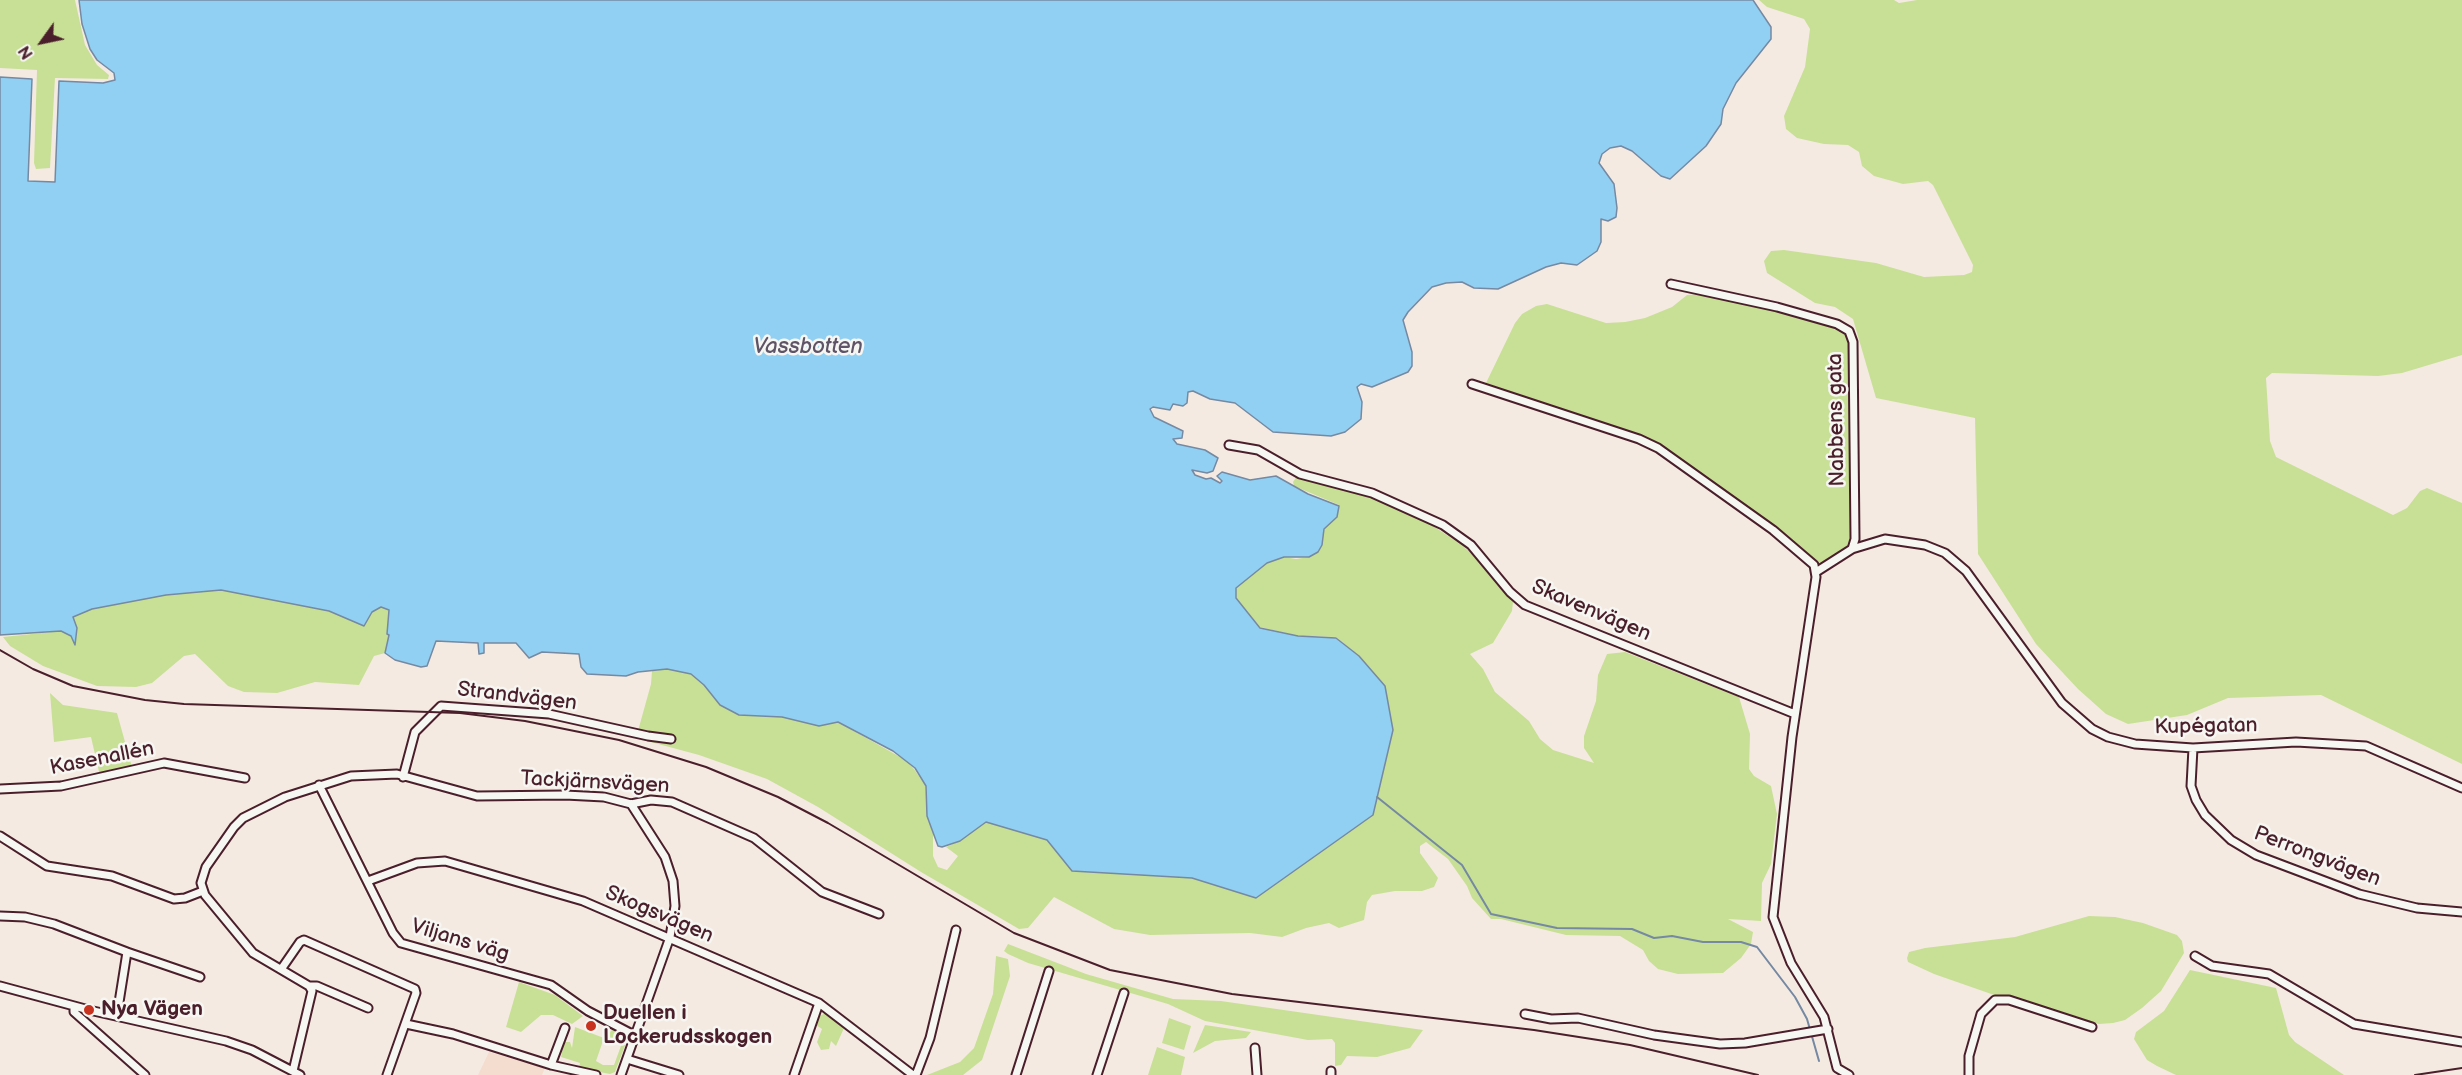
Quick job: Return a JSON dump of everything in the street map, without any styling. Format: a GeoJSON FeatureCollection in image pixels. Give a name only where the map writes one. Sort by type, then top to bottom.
{"type":"FeatureCollection","features":[{"type":"Feature","properties":{"kind":"street","name":"Nabbens gata"},"geometry":{"type":"LineString","coordinates":[[1671,284],[1777,307],[1837,324],[1849,331],[1853,342],[1855,539],[1852,549]]}},
{"type":"Feature","properties":{"kind":"street"},"geometry":{"type":"LineString","coordinates":[[1472,384],[1658,448],[1812,561],[1815,572],[1773,917],[1785,950],[1808,994],[1819,1007],[1834,1062],[1837,1068],[1849,1075]]}},
{"type":"Feature","properties":{"kind":"street","name":"Skavenvägen"},"geometry":{"type":"LineString","coordinates":[[1229,445],[1258,450],[1300,474],[1331,480],[1372,493],[1443,525],[1471,545],[1505,587],[1525,605],[1796,714]]}},
{"type":"Feature","properties":{"kind":"street","name":"Kupégatan"},"geometry":{"type":"LineString","coordinates":[[1815,572],[1852,549],[1885,539],[1925,545],[1945,554],[1966,571],[2062,703],[2078,718],[2108,737],[2135,744],[2193,748],[2296,742],[2366,746],[2462,788]]}},
{"type":"Feature","properties":{"kind":"street","name":"Strandvägen"},"geometry":{"type":"LineString","coordinates":[[403,777],[415,732],[441,706],[549,714],[648,736],[672,738]]}},
{"type":"Feature","properties":{"kind":"street","name":"Perrongvägen"},"geometry":{"type":"LineString","coordinates":[[2193,748],[2191,786],[2196,800],[2205,815],[2231,840],[2256,855],[2360,894],[2417,908],[2462,912]]}},
{"type":"Feature","properties":{"kind":"street","name":"Kasenallén"},"geometry":{"type":"LineString","coordinates":[[0,789],[61,786],[157,764],[245,778]]}},
{"type":"Feature","properties":{"kind":"street","name":"Tackjärnsvägen"},"geometry":{"type":"LineString","coordinates":[[203,891],[201,883],[206,867],[238,822],[265,806],[319,785],[370,774],[391,773],[468,795],[585,796],[622,799],[631,804],[651,800],[672,802],[733,827],[762,843],[822,892],[879,914]]}},
{"type":"Feature","properties":{"kind":"street","name":"Viljans väg"},"geometry":{"type":"LineString","coordinates":[[319,785],[393,933],[405,946],[551,985],[588,1011],[634,1035]]}},
{"type":"Feature","properties":{"kind":"street"},"geometry":{"type":"LineString","coordinates":[[621,1075],[670,936],[675,906],[670,870],[658,844],[631,804]]}},
{"type":"Feature","properties":{"kind":"street"},"geometry":{"type":"LineString","coordinates":[[0,836],[47,866],[112,876],[174,899],[185,898],[203,891],[248,948],[259,957],[282,968],[309,986],[312,991],[293,1071]]}},
{"type":"Feature","properties":{"kind":"street","name":"Skogsvägen"},"geometry":{"type":"LineString","coordinates":[[368,881],[417,863],[435,861],[456,863],[583,901],[670,936],[819,1003],[915,1075]]}},
{"type":"Feature","properties":{"kind":"street"},"geometry":{"type":"LineString","coordinates":[[0,916],[25,917],[54,924],[200,977]]}},
{"type":"Feature","properties":{"kind":"street"},"geometry":{"type":"LineString","coordinates":[[915,1075],[930,1038],[956,930]]}},
{"type":"Feature","properties":{"kind":"street"},"geometry":{"type":"LineString","coordinates":[[282,968],[300,942],[304,940],[415,989],[416,993],[406,1024],[387,1075]]}},
{"type":"Feature","properties":{"kind":"street"},"geometry":{"type":"LineString","coordinates":[[117,1015],[127,952]]}},
{"type":"Feature","properties":{"kind":"street"},"geometry":{"type":"LineString","coordinates":[[2195,956],[2212,966],[2269,974],[2354,1024],[2462,1042]]}},
{"type":"Feature","properties":{"kind":"street"},"geometry":{"type":"LineString","coordinates":[[1016,1075],[1049,971]]}},
{"type":"Feature","properties":{"kind":"street"},"geometry":{"type":"LineString","coordinates":[[0,986],[74,1006],[226,1041],[252,1050],[300,1075]]}},
{"type":"Feature","properties":{"kind":"street"},"geometry":{"type":"LineString","coordinates":[[309,986],[317,986],[368,1008]]}},
{"type":"Feature","properties":{"kind":"street"},"geometry":{"type":"LineString","coordinates":[[1097,1075],[1124,993]]}},
{"type":"Feature","properties":{"kind":"street"},"geometry":{"type":"LineString","coordinates":[[1969,1075],[1969,1056],[1981,1014],[1995,1000],[2009,1000],[2092,1027]]}},
{"type":"Feature","properties":{"kind":"street"},"geometry":{"type":"LineString","coordinates":[[794,1075],[819,1003]]}},
{"type":"Feature","properties":{"kind":"street"},"geometry":{"type":"LineString","coordinates":[[74,1006],[74,1012],[145,1075]]}},
{"type":"Feature","properties":{"kind":"street"},"geometry":{"type":"LineString","coordinates":[[1525,1014],[1551,1019],[1578,1018],[1654,1035],[1720,1044],[1745,1043],[1824,1030]]}},
{"type":"Feature","properties":{"kind":"street"},"geometry":{"type":"LineString","coordinates":[[406,1024],[463,1037],[551,1065],[596,1075]]}},
{"type":"Feature","properties":{"kind":"street"},"geometry":{"type":"LineString","coordinates":[[551,1065],[565,1028]]}},
{"type":"Feature","properties":{"kind":"street"},"geometry":{"type":"LineString","coordinates":[[1255,1048],[1257,1075]]}},
{"type":"Feature","properties":{"kind":"street"},"geometry":{"type":"LineString","coordinates":[[627,1059],[679,1075]]}},
{"type":"Feature","properties":{"kind":"shaded area"},"geometry":{"type":"Polygon","coordinates":[[[489,1052],[545,1068],[542,1075],[478,1075],[489,1052]]]}},
{"type":"Feature","properties":{"kind":"green space"},"geometry":{"type":"Polygon","coordinates":[[[0,0],[75,0],[85,45],[97,65],[109,75],[108,79],[55,78],[50,168],[36,169],[34,163],[37,70],[0,68],[0,0]]]}},
{"type":"Feature","properties":{"kind":"green space"},"geometry":{"type":"Polygon","coordinates":[[[1759,0],[1894,0],[1899,3],[1917,0],[2462,0],[2462,355],[2402,373],[2378,376],[2272,373],[2266,378],[2270,441],[2276,457],[2393,515],[2407,508],[2420,491],[2427,488],[2462,503],[2462,764],[2321,695],[2228,698],[2187,715],[2128,724],[2106,714],[2078,689],[2036,644],[1978,554],[1975,418],[1876,398],[1853,319],[1835,307],[1815,303],[1767,273],[1764,261],[1771,251],[1784,250],[1876,263],[1924,277],[1964,275],[1972,272],[1973,265],[1933,185],[1928,181],[1903,184],[1874,176],[1862,166],[1859,152],[1848,145],[1824,144],[1797,138],[1786,129],[1784,116],[1805,67],[1810,29],[1804,19],[1767,7],[1759,0]]]}},
{"type":"Feature","properties":{"kind":"green space"},"geometry":{"type":"Polygon","coordinates":[[[1704,294],[1777,310],[1842,329],[1848,337],[1851,539],[1849,547],[1817,567],[1811,556],[1777,527],[1660,445],[1486,383],[1515,323],[1522,314],[1536,306],[1547,304],[1606,323],[1625,322],[1645,318],[1672,307],[1687,295],[1704,294]]]}},
{"type":"Feature","properties":{"kind":"green space"},"geometry":{"type":"Polygon","coordinates":[[[1297,476],[1330,482],[1371,496],[1430,524],[1475,556],[1513,602],[1512,611],[1493,643],[1470,654],[1483,669],[1495,692],[1529,721],[1540,739],[1553,750],[1594,763],[1584,748],[1584,736],[1596,701],[1598,675],[1607,654],[1625,652],[1739,697],[1750,734],[1749,769],[1754,776],[1771,786],[1777,814],[1771,864],[1762,883],[1761,921],[1728,919],[1753,932],[1751,944],[1741,958],[1723,973],[1678,974],[1658,969],[1649,961],[1643,950],[1620,936],[1566,935],[1501,919],[1491,919],[1472,898],[1467,886],[1448,859],[1426,842],[1420,846],[1420,853],[1438,878],[1434,887],[1422,891],[1395,891],[1372,895],[1367,902],[1364,920],[1339,928],[1329,923],[1282,937],[1250,933],[1150,935],[1114,929],[1054,897],[1028,928],[1019,929],[921,872],[818,807],[767,779],[699,755],[636,738],[651,684],[652,671],[667,669],[691,674],[704,685],[720,705],[739,715],[782,717],[819,726],[838,722],[909,762],[926,786],[927,816],[933,833],[933,856],[938,867],[947,870],[958,856],[946,847],[960,841],[985,821],[1047,840],[1072,871],[1192,878],[1256,898],[1359,656],[1336,637],[1298,636],[1260,627],[1236,598],[1236,588],[1267,563],[1284,557],[1296,559],[1309,557],[1318,552],[1322,545],[1324,529],[1337,516],[1339,505],[1294,486],[1293,482],[1297,476]]]}},
{"type":"Feature","properties":{"kind":"green space"},"geometry":{"type":"Polygon","coordinates":[[[221,590],[329,611],[364,626],[372,612],[381,607],[389,610],[387,633],[389,635],[385,653],[374,656],[359,685],[315,682],[277,693],[244,692],[228,686],[195,654],[184,656],[152,683],[136,687],[97,686],[43,666],[10,646],[3,637],[61,631],[71,636],[75,644],[77,628],[73,617],[92,609],[166,595],[221,590]]]}},
{"type":"Feature","properties":{"kind":"green space"},"geometry":{"type":"Polygon","coordinates":[[[50,693],[63,705],[117,713],[132,767],[100,776],[91,737],[54,742],[50,693]]]}},
{"type":"Feature","properties":{"kind":"green space"},"geometry":{"type":"Polygon","coordinates":[[[2089,916],[2115,917],[2143,923],[2177,935],[2182,941],[2184,953],[2161,991],[2125,1020],[2099,1024],[2010,997],[1997,996],[1934,974],[1908,962],[1907,958],[1909,952],[1925,948],[2015,937],[2089,916]]]}},
{"type":"Feature","properties":{"kind":"green space"},"geometry":{"type":"Polygon","coordinates":[[[1008,944],[1086,974],[1173,999],[1221,1001],[1423,1030],[1410,1048],[1377,1057],[1347,1056],[1341,1065],[1335,1066],[1335,1043],[1332,1039],[1308,1040],[1205,1021],[1168,1004],[1028,963],[1004,951],[1008,944]]]}},
{"type":"Feature","properties":{"kind":"green space"},"geometry":{"type":"Polygon","coordinates":[[[996,956],[1008,959],[1010,976],[982,1060],[963,1075],[927,1075],[960,1062],[974,1048],[993,994],[996,956]]]}},
{"type":"Feature","properties":{"kind":"green space"},"geometry":{"type":"Polygon","coordinates":[[[2190,970],[2276,988],[2289,1035],[2295,1042],[2344,1075],[2176,1075],[2147,1060],[2134,1039],[2136,1032],[2164,1011],[2190,970]]]}},
{"type":"Feature","properties":{"kind":"green space"},"geometry":{"type":"Polygon","coordinates":[[[519,982],[555,995],[583,1016],[572,1024],[553,1015],[541,1015],[521,1032],[506,1027],[519,982]]]}},
{"type":"Feature","properties":{"kind":"green space"},"geometry":{"type":"Polygon","coordinates":[[[826,1013],[844,1028],[836,1046],[831,1041],[829,1049],[821,1050],[817,1042],[822,1029],[816,1025],[819,1016],[826,1013]]]}},
{"type":"Feature","properties":{"kind":"green space"},"geometry":{"type":"Polygon","coordinates":[[[1169,1018],[1191,1026],[1184,1050],[1162,1043],[1169,1018]]]}},
{"type":"Feature","properties":{"kind":"green space"},"geometry":{"type":"Polygon","coordinates":[[[1205,1025],[1251,1032],[1246,1038],[1215,1041],[1193,1053],[1205,1025]]]}},
{"type":"Feature","properties":{"kind":"green space"},"geometry":{"type":"Polygon","coordinates":[[[575,1027],[604,1038],[596,1061],[603,1065],[614,1065],[622,1043],[608,1037],[609,1033],[612,1030],[624,1036],[626,1043],[615,1072],[610,1074],[579,1068],[580,1063],[561,1057],[564,1042],[570,1042],[572,1048],[575,1027]]]}},
{"type":"Feature","properties":{"kind":"green space"},"geometry":{"type":"Polygon","coordinates":[[[1157,1047],[1185,1057],[1181,1075],[1148,1075],[1157,1047]]]}},
{"type":"Feature","properties":{"kind":"water","name":"Vassbotten"},"geometry":{"type":"Polygon","coordinates":[[[79,0],[1753,0],[1771,27],[1771,39],[1736,83],[1723,109],[1721,124],[1706,146],[1670,179],[1661,176],[1632,151],[1621,146],[1610,148],[1602,154],[1599,163],[1614,184],[1617,208],[1616,217],[1608,221],[1601,219],[1601,242],[1597,251],[1577,265],[1561,263],[1546,267],[1498,289],[1474,288],[1462,282],[1432,287],[1403,320],[1412,352],[1412,366],[1408,372],[1372,387],[1361,384],[1357,387],[1362,402],[1361,419],[1345,432],[1331,436],[1273,432],[1235,403],[1210,399],[1193,391],[1188,392],[1187,403],[1183,406],[1173,404],[1170,410],[1153,407],[1150,409],[1154,417],[1183,431],[1182,438],[1173,439],[1177,444],[1205,450],[1218,458],[1213,471],[1207,473],[1192,470],[1195,475],[1206,479],[1211,478],[1220,483],[1222,481],[1217,476],[1222,472],[1250,480],[1276,476],[1308,494],[1339,506],[1337,517],[1324,529],[1322,545],[1318,552],[1309,557],[1284,557],[1267,563],[1236,588],[1236,598],[1260,628],[1298,636],[1336,638],[1359,656],[1385,686],[1393,730],[1373,815],[1256,898],[1192,878],[1072,871],[1047,840],[986,822],[960,841],[942,847],[938,846],[927,816],[926,786],[915,768],[893,751],[838,722],[819,726],[782,717],[739,715],[720,705],[704,685],[691,674],[667,669],[638,672],[626,676],[587,674],[581,667],[579,654],[542,652],[529,658],[516,643],[484,643],[484,653],[479,654],[478,643],[436,641],[427,666],[421,667],[395,660],[385,653],[389,635],[387,634],[389,610],[381,607],[372,612],[364,626],[329,611],[221,590],[166,595],[92,609],[73,617],[77,628],[75,645],[71,636],[61,631],[0,635],[0,77],[32,79],[28,181],[55,182],[59,81],[103,83],[115,80],[114,73],[97,60],[90,49],[82,24],[79,0]]]}},
{"type":"Feature","properties":{"kind":"waterway"},"geometry":{"type":"LineString","coordinates":[[1377,797],[1462,865],[1491,914],[1557,928],[1632,929],[1654,938],[1672,936],[1703,942],[1741,942],[1757,947],[1795,997],[1807,1019],[1819,1061]]}},
{"type":"Feature","properties":{"kind":"railway"},"geometry":{"type":"LineString","coordinates":[[0,650],[33,669],[73,686],[145,700],[184,704],[460,713],[525,721],[619,740],[706,767],[778,797],[828,823],[1014,933],[1110,970],[1232,994],[1534,1030],[1630,1045],[1758,1075]]}},
{"type":"Feature","properties":{"kind":"railway"},"geometry":{"type":"LineString","coordinates":[[2415,1075],[2462,1068]]}},
{"type":"Feature","properties":{"kind":"place","name":"Nya Vägen"},"geometry":{"type":"Point","coordinates":[89,1010]}},
{"type":"Feature","properties":{"kind":"place","name":"Duellen i Lockerudsskogen"},"geometry":{"type":"Point","coordinates":[591,1026]}}]}
